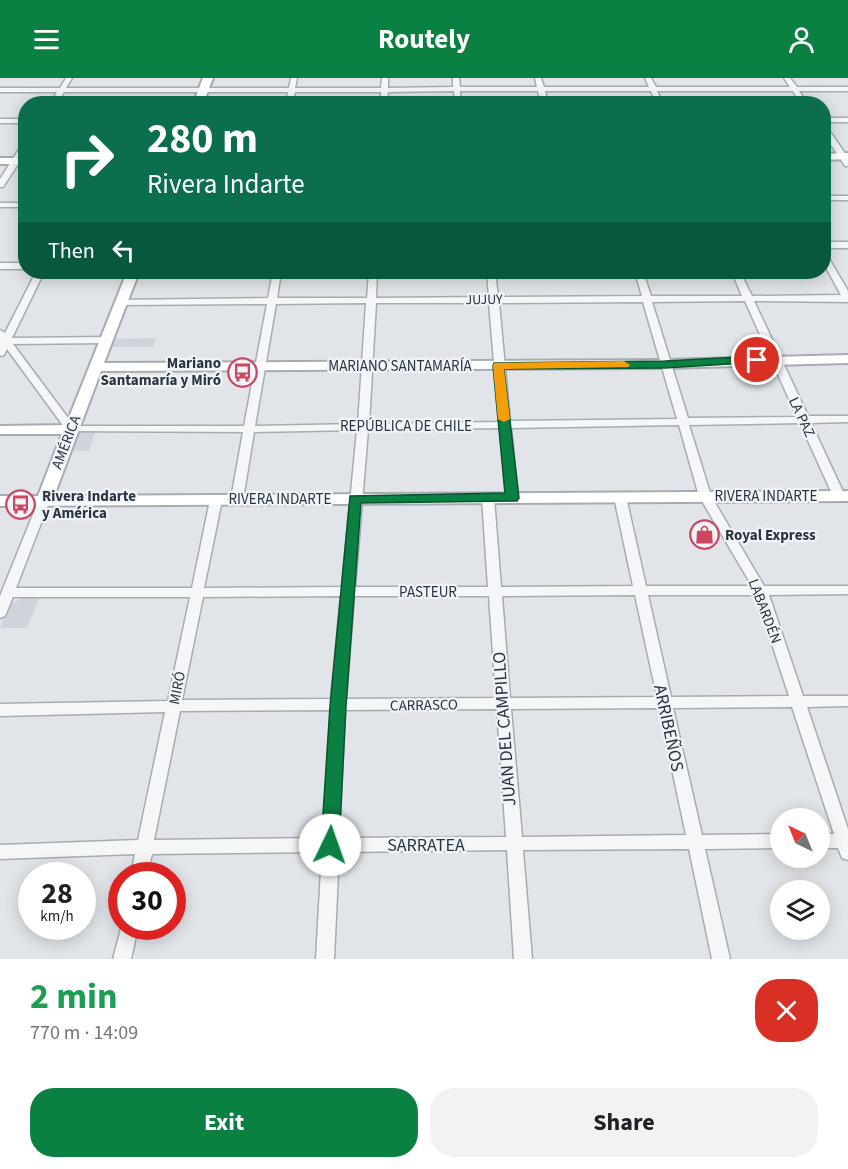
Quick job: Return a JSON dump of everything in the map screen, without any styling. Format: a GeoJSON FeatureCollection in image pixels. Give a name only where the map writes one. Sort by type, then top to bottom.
{"type":"FeatureCollection","features":[{"type":"Feature","properties":{"kind":"street"},"geometry":{"type":"LineString","coordinates":[[58,96],[69,78]]}},
{"type":"Feature","properties":{"kind":"street"},"geometry":{"type":"LineString","coordinates":[[201,96],[208,78]]}},
{"type":"Feature","properties":{"kind":"street"},"geometry":{"type":"LineString","coordinates":[[290,96],[294,78]]}},
{"type":"Feature","properties":{"kind":"street"},"geometry":{"type":"LineString","coordinates":[[385,78],[385,96]]}},
{"type":"Feature","properties":{"kind":"street"},"geometry":{"type":"LineString","coordinates":[[456,78],[457,96]]}},
{"type":"Feature","properties":{"kind":"street"},"geometry":{"type":"LineString","coordinates":[[538,78],[543,96]]}},
{"type":"Feature","properties":{"kind":"street"},"geometry":{"type":"LineString","coordinates":[[648,78],[656,96]]}},
{"type":"Feature","properties":{"kind":"street"},"geometry":{"type":"LineString","coordinates":[[787,78],[800,96]]}},
{"type":"Feature","properties":{"kind":"street"},"geometry":{"type":"LineString","coordinates":[[0,90],[61,90],[129,94],[203,91],[848,89]]}},
{"type":"Feature","properties":{"kind":"street"},"geometry":{"type":"LineString","coordinates":[[831,120],[848,120]]}},
{"type":"Feature","properties":{"kind":"street"},"geometry":{"type":"LineString","coordinates":[[0,121],[18,121]]}},
{"type":"Feature","properties":{"kind":"street"},"geometry":{"type":"LineString","coordinates":[[831,139],[846,159]]}},
{"type":"Feature","properties":{"kind":"street"},"geometry":{"type":"LineString","coordinates":[[831,158],[846,159]]}},
{"type":"Feature","properties":{"kind":"street"},"geometry":{"type":"LineString","coordinates":[[0,161],[18,161]]}},
{"type":"Feature","properties":{"kind":"street"},"geometry":{"type":"LineString","coordinates":[[0,186],[18,165]]}},
{"type":"Feature","properties":{"kind":"street"},"geometry":{"type":"LineString","coordinates":[[831,198],[848,198]]}},
{"type":"Feature","properties":{"kind":"street"},"geometry":{"type":"LineString","coordinates":[[0,205],[18,205]]}},
{"type":"Feature","properties":{"kind":"street"},"geometry":{"type":"LineString","coordinates":[[831,245],[848,245]]}},
{"type":"Feature","properties":{"kind":"street"},"geometry":{"type":"LineString","coordinates":[[0,266],[18,266]]}},
{"type":"Feature","properties":{"kind":"street"},"geometry":{"type":"LineString","coordinates":[[831,268],[848,298]]}},
{"type":"Feature","properties":{"kind":"street"},"geometry":{"type":"LineString","coordinates":[[0,353],[2,338],[36,279]]}},
{"type":"Feature","properties":{"kind":"street","name":"AMÉRICA"},"geometry":{"type":"LineString","coordinates":[[0,613],[130,279]]}},
{"type":"Feature","properties":{"kind":"street"},"geometry":{"type":"LineString","coordinates":[[237,499],[276,279]]}},
{"type":"Feature","properties":{"kind":"street"},"geometry":{"type":"LineString","coordinates":[[325,959],[338,706],[363,426],[373,279]]}},
{"type":"Feature","properties":{"kind":"street"},"geometry":{"type":"LineString","coordinates":[[492,279],[498,366],[512,498]]}},
{"type":"Feature","properties":{"kind":"street","name":"LABARDÉN"},"geometry":{"type":"LineString","coordinates":[[641,279],[705,496],[761,591],[847,845]]}},
{"type":"Feature","properties":{"kind":"street","name":"LA PAZ"},"geometry":{"type":"LineString","coordinates":[[739,279],[803,420],[843,496]]}},
{"type":"Feature","properties":{"kind":"street","name":"JUJUY"},"geometry":{"type":"LineString","coordinates":[[121,302],[848,298]]}},
{"type":"Feature","properties":{"kind":"street"},"geometry":{"type":"LineString","coordinates":[[2,338],[106,340]]}},
{"type":"Feature","properties":{"kind":"street"},"geometry":{"type":"LineString","coordinates":[[2,338],[71,429]]}},
{"type":"Feature","properties":{"kind":"street","name":"MARIANO SANTAMARÍA"},"geometry":{"type":"LineString","coordinates":[[95,367],[498,366],[848,359]]}},
{"type":"Feature","properties":{"kind":"street","name":"REPÚBLICA DE CHILE"},"geometry":{"type":"LineString","coordinates":[[0,430],[249,429],[848,419]]}},
{"type":"Feature","properties":{"kind":"street","name":"RIVERA INDARTE"},"geometry":{"type":"LineString","coordinates":[[0,501],[843,496]]}},
{"type":"Feature","properties":{"kind":"street","name":"ARRIBEÑOS"},"geometry":{"type":"LineString","coordinates":[[620,497],[721,959]]}},
{"type":"Feature","properties":{"kind":"street","name":"JUAN DEL CAMPILLO"},"geometry":{"type":"LineString","coordinates":[[488,498],[523,959]]}},
{"type":"Feature","properties":{"kind":"street","name":"MIRÓ"},"geometry":{"type":"LineString","coordinates":[[142,862],[195,593],[216,500]]}},
{"type":"Feature","properties":{"kind":"street","name":"PASTEUR"},"geometry":{"type":"LineString","coordinates":[[8,592],[848,590]]}},
{"type":"Feature","properties":{"kind":"street","name":"CARRASCO"},"geometry":{"type":"LineString","coordinates":[[0,710],[173,706],[848,701]]}},
{"type":"Feature","properties":{"kind":"street","name":"SARRATEA"},"geometry":{"type":"LineString","coordinates":[[0,852],[145,847],[770,841]]}},
{"type":"Feature","properties":{"kind":"street"},"geometry":{"type":"LineString","coordinates":[[830,843],[847,845]]}},
{"type":"Feature","properties":{"kind":"street"},"geometry":{"type":"LineString","coordinates":[[122,959],[126,940]]}},
{"type":"Feature","properties":{"kind":"shaded area"},"geometry":{"type":"Polygon","coordinates":[[[156,338],[153,347],[108,347],[111,339],[156,338]]]}},
{"type":"Feature","properties":{"kind":"shaded area"},"geometry":{"type":"Polygon","coordinates":[[[96,431],[89,451],[67,451],[76,433],[96,431]]]}},
{"type":"Feature","properties":{"kind":"shaded area"},"geometry":{"type":"Polygon","coordinates":[[[22,598],[39,598],[27,628],[0,628],[10,604],[22,598]]]}},
{"type":"Feature","properties":{"kind":"slow traffic"},"geometry":{"type":"LineString","coordinates":[[504,419],[498,366],[624,365]]}},
{"type":"Feature","properties":{"kind":"place","name":"Mariano Santamaría y Miró"},"geometry":{"type":"Point","coordinates":[242,372]}},
{"type":"Feature","properties":{"kind":"place","name":"Rivera Indarte y América"},"geometry":{"type":"Point","coordinates":[21,505]}},
{"type":"Feature","properties":{"kind":"place","name":"Royal Express"},"geometry":{"type":"Point","coordinates":[704,535]}},
{"type":"Feature","properties":{"kind":"route"},"geometry":{"type":"LineString","coordinates":[[330,845],[338,706],[355,499],[512,498],[498,366],[665,364],[757,360]]}}]}
